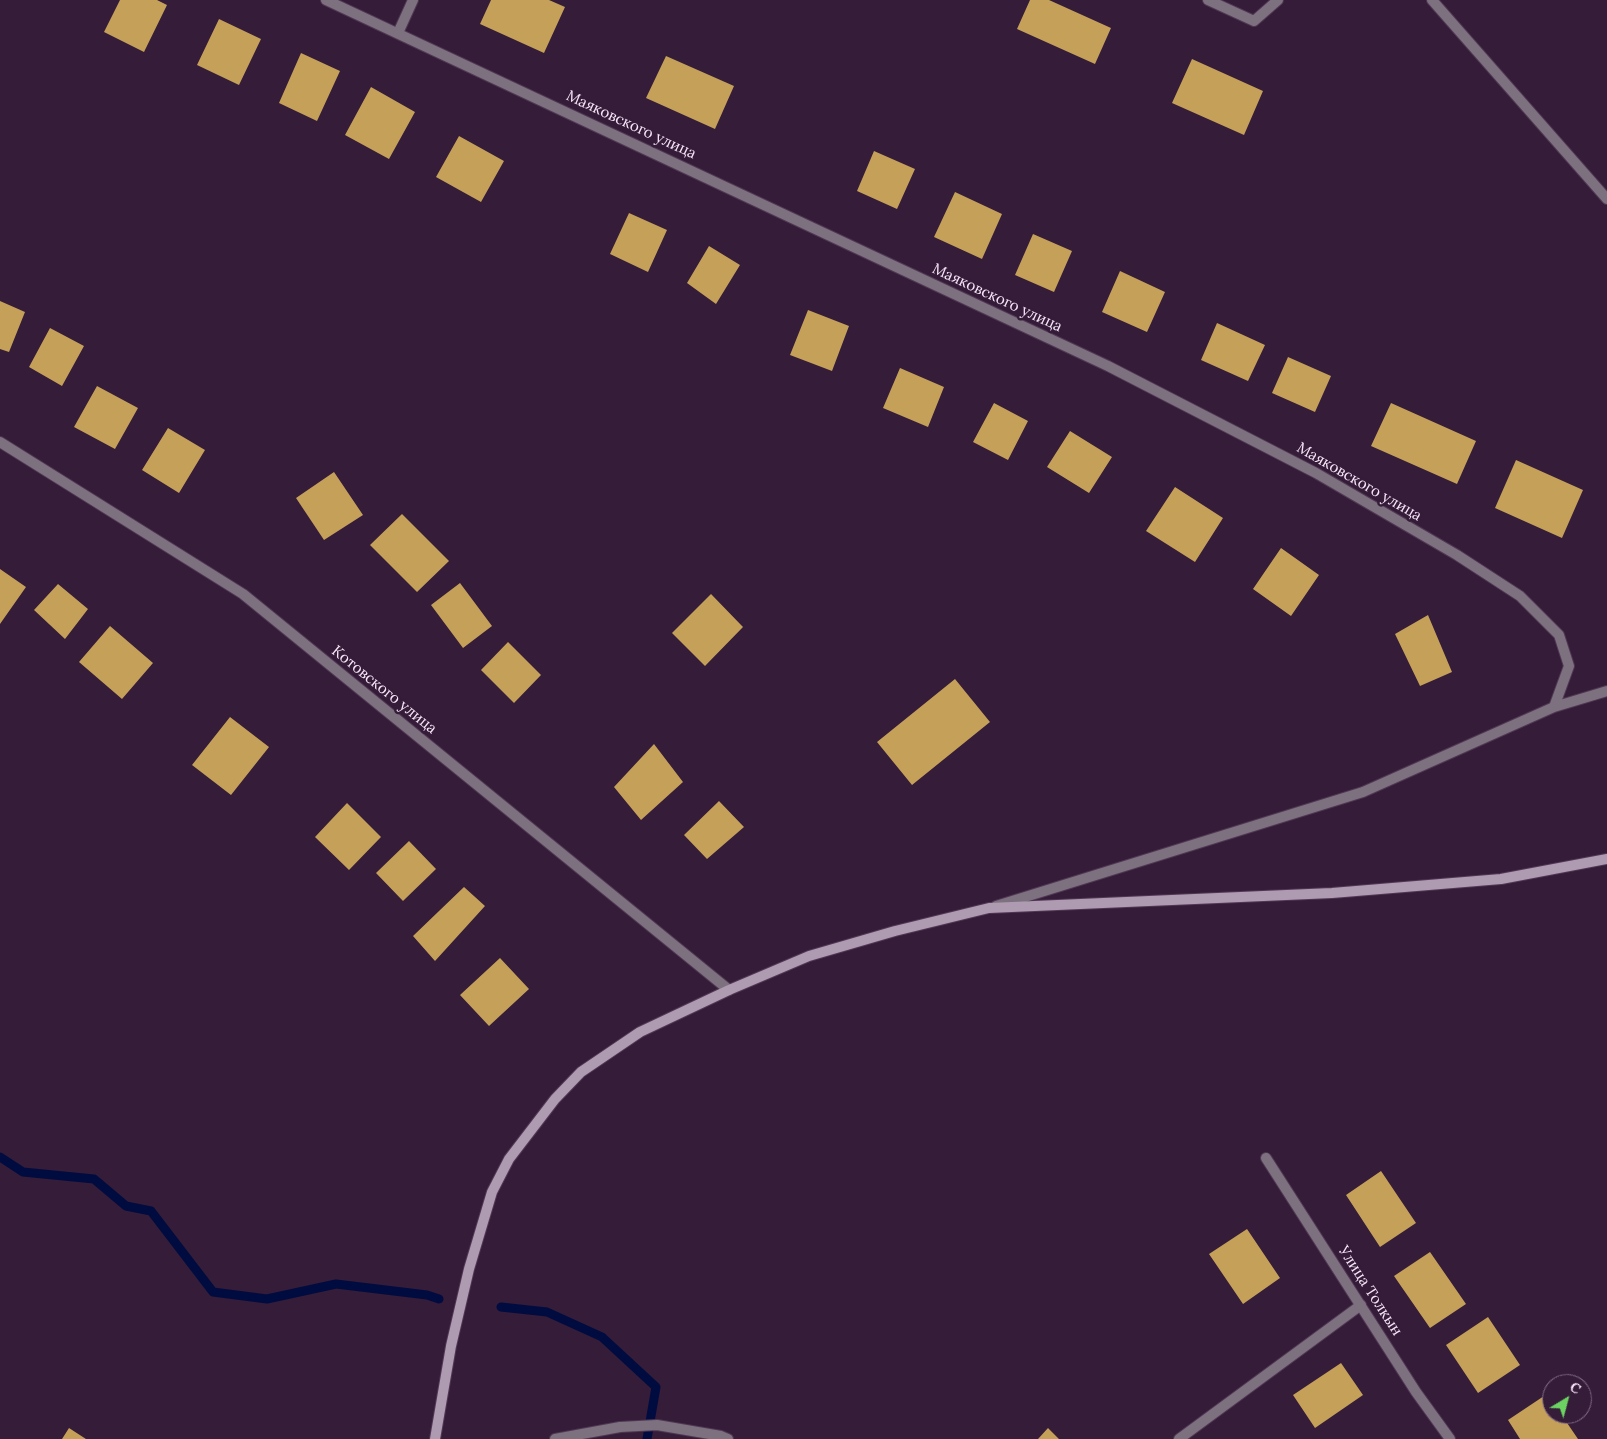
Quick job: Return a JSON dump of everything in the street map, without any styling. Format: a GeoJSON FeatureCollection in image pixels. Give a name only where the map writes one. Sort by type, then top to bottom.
{"type":"FeatureCollection","features":[{"type":"Feature","properties":{"kind":"main road"},"geometry":{"type":"LineString","coordinates":[[435,1439],[451,1346],[468,1269],[492,1192],[509,1159],[555,1099],[581,1072],[640,1032],[729,990],[809,956],[895,931],[990,908],[1342,892],[1501,879],[1607,859]]}},
{"type":"Feature","properties":{"kind":"street","name":"Маяковского улица"},"geometry":{"type":"LineString","coordinates":[[326,0],[398,32],[1108,366],[1333,482],[1520,596],[1559,635],[1570,666],[1554,707]]}},
{"type":"Feature","properties":{"kind":"street"},"geometry":{"type":"LineString","coordinates":[[398,32],[413,0]]}},
{"type":"Feature","properties":{"kind":"street"},"geometry":{"type":"LineString","coordinates":[[1208,0],[1254,21],[1278,0]]}},
{"type":"Feature","properties":{"kind":"street"},"geometry":{"type":"LineString","coordinates":[[1432,0],[1607,199]]}},
{"type":"Feature","properties":{"kind":"street","name":"Котовского улица"},"geometry":{"type":"LineString","coordinates":[[0,442],[242,594],[729,990]]}},
{"type":"Feature","properties":{"kind":"street"},"geometry":{"type":"LineString","coordinates":[[990,908],[1363,792],[1554,707],[1607,691]]}},
{"type":"Feature","properties":{"kind":"street","name":"Улица Толкын"},"geometry":{"type":"LineString","coordinates":[[1266,1158],[1416,1392],[1450,1439]]}},
{"type":"Feature","properties":{"kind":"street"},"geometry":{"type":"LineString","coordinates":[[1179,1439],[1361,1305]]}},
{"type":"Feature","properties":{"kind":"street"},"geometry":{"type":"LineString","coordinates":[[555,1439],[620,1427],[657,1425],[721,1436],[728,1439]]}},
{"type":"Feature","properties":{"kind":"building"},"geometry":{"type":"Polygon","coordinates":[[[120,0],[157,0],[167,5],[144,52],[104,32],[120,0]]]}},
{"type":"Feature","properties":{"kind":"building"},"geometry":{"type":"Polygon","coordinates":[[[491,0],[549,0],[565,7],[544,53],[480,24],[491,0]]]}},
{"type":"Feature","properties":{"kind":"building"},"geometry":{"type":"Polygon","coordinates":[[[1030,0],[1049,0],[1111,28],[1095,64],[1017,29],[1030,0]]]}},
{"type":"Feature","properties":{"kind":"building"},"geometry":{"type":"Polygon","coordinates":[[[219,19],[261,39],[239,85],[197,65],[219,19]]]}},
{"type":"Feature","properties":{"kind":"building"},"geometry":{"type":"Polygon","coordinates":[[[301,53],[340,71],[317,121],[279,103],[301,53]]]}},
{"type":"Feature","properties":{"kind":"building"},"geometry":{"type":"Polygon","coordinates":[[[666,56],[734,86],[715,129],[646,98],[666,56]]]}},
{"type":"Feature","properties":{"kind":"building"},"geometry":{"type":"Polygon","coordinates":[[[1192,59],[1263,91],[1244,135],[1172,103],[1192,59]]]}},
{"type":"Feature","properties":{"kind":"building"},"geometry":{"type":"Polygon","coordinates":[[[371,87],[415,112],[389,159],[345,135],[371,87]]]}},
{"type":"Feature","properties":{"kind":"building"},"geometry":{"type":"Polygon","coordinates":[[[459,136],[504,161],[481,202],[436,177],[459,136]]]}},
{"type":"Feature","properties":{"kind":"building"},"geometry":{"type":"Polygon","coordinates":[[[874,151],[915,169],[897,209],[857,191],[874,151]]]}},
{"type":"Feature","properties":{"kind":"building"},"geometry":{"type":"Polygon","coordinates":[[[955,192],[1002,214],[982,259],[934,237],[955,192]]]}},
{"type":"Feature","properties":{"kind":"building"},"geometry":{"type":"Polygon","coordinates":[[[629,213],[667,230],[648,272],[610,254],[629,213]]]}},
{"type":"Feature","properties":{"kind":"building"},"geometry":{"type":"Polygon","coordinates":[[[1033,234],[1072,251],[1054,292],[1015,275],[1033,234]]]}},
{"type":"Feature","properties":{"kind":"building"},"geometry":{"type":"Polygon","coordinates":[[[709,246],[740,265],[716,304],[687,283],[709,246]]]}},
{"type":"Feature","properties":{"kind":"building"},"geometry":{"type":"Polygon","coordinates":[[[1120,271],[1165,292],[1147,332],[1102,312],[1120,271]]]}},
{"type":"Feature","properties":{"kind":"building"},"geometry":{"type":"Polygon","coordinates":[[[0,301],[25,312],[9,352],[0,349],[0,301]]]}},
{"type":"Feature","properties":{"kind":"building"},"geometry":{"type":"Polygon","coordinates":[[[808,310],[849,326],[832,371],[790,355],[808,310]]]}},
{"type":"Feature","properties":{"kind":"building"},"geometry":{"type":"Polygon","coordinates":[[[1217,323],[1265,345],[1248,381],[1201,360],[1217,323]]]}},
{"type":"Feature","properties":{"kind":"building"},"geometry":{"type":"Polygon","coordinates":[[[50,328],[84,346],[62,386],[29,367],[50,328]]]}},
{"type":"Feature","properties":{"kind":"building"},"geometry":{"type":"Polygon","coordinates":[[[1288,357],[1331,376],[1315,412],[1272,393],[1288,357]]]}},
{"type":"Feature","properties":{"kind":"building"},"geometry":{"type":"Polygon","coordinates":[[[900,368],[944,387],[928,427],[883,408],[900,368]]]}},
{"type":"Feature","properties":{"kind":"building"},"geometry":{"type":"Polygon","coordinates":[[[97,386],[138,408],[115,449],[74,427],[97,386]]]}},
{"type":"Feature","properties":{"kind":"building"},"geometry":{"type":"Polygon","coordinates":[[[994,403],[1028,421],[1008,460],[973,442],[994,403]]]}},
{"type":"Feature","properties":{"kind":"building"},"geometry":{"type":"Polygon","coordinates":[[[1391,403],[1476,441],[1457,484],[1371,446],[1391,403]]]}},
{"type":"Feature","properties":{"kind":"building"},"geometry":{"type":"Polygon","coordinates":[[[168,428],[205,450],[179,493],[142,470],[168,428]]]}},
{"type":"Feature","properties":{"kind":"building"},"geometry":{"type":"Polygon","coordinates":[[[1070,431],[1112,457],[1089,493],[1047,467],[1070,431]]]}},
{"type":"Feature","properties":{"kind":"building"},"geometry":{"type":"Polygon","coordinates":[[[1516,460],[1583,490],[1562,538],[1495,508],[1516,460]]]}},
{"type":"Feature","properties":{"kind":"building"},"geometry":{"type":"Polygon","coordinates":[[[334,472],[363,515],[324,540],[296,498],[334,472]]]}},
{"type":"Feature","properties":{"kind":"building"},"geometry":{"type":"Polygon","coordinates":[[[1175,487],[1223,518],[1195,562],[1146,531],[1175,487]]]}},
{"type":"Feature","properties":{"kind":"building"},"geometry":{"type":"Polygon","coordinates":[[[402,514],[449,561],[417,592],[370,545],[402,514]]]}},
{"type":"Feature","properties":{"kind":"building"},"geometry":{"type":"Polygon","coordinates":[[[1281,548],[1319,575],[1291,616],[1253,589],[1281,548]]]}},
{"type":"Feature","properties":{"kind":"building"},"geometry":{"type":"Polygon","coordinates":[[[0,569],[26,587],[0,624],[0,569]]]}},
{"type":"Feature","properties":{"kind":"building"},"geometry":{"type":"Polygon","coordinates":[[[460,583],[492,626],[463,648],[431,605],[460,583]]]}},
{"type":"Feature","properties":{"kind":"building"},"geometry":{"type":"Polygon","coordinates":[[[58,584],[88,609],[65,639],[34,610],[58,584]]]}},
{"type":"Feature","properties":{"kind":"building"},"geometry":{"type":"Polygon","coordinates":[[[711,594],[743,627],[705,666],[672,633],[711,594]]]}},
{"type":"Feature","properties":{"kind":"building"},"geometry":{"type":"Polygon","coordinates":[[[1428,615],[1452,672],[1420,686],[1395,634],[1428,615]]]}},
{"type":"Feature","properties":{"kind":"building"},"geometry":{"type":"Polygon","coordinates":[[[110,626],[153,663],[122,699],[79,662],[110,626]]]}},
{"type":"Feature","properties":{"kind":"building"},"geometry":{"type":"Polygon","coordinates":[[[508,642],[541,675],[514,703],[481,670],[508,642]]]}},
{"type":"Feature","properties":{"kind":"building"},"geometry":{"type":"Polygon","coordinates":[[[955,679],[990,722],[912,785],[877,742],[955,679]]]}},
{"type":"Feature","properties":{"kind":"building"},"geometry":{"type":"Polygon","coordinates":[[[230,717],[269,747],[231,795],[192,765],[230,717]]]}},
{"type":"Feature","properties":{"kind":"building"},"geometry":{"type":"Polygon","coordinates":[[[654,744],[683,782],[641,820],[614,787],[654,744]]]}},
{"type":"Feature","properties":{"kind":"building"},"geometry":{"type":"Polygon","coordinates":[[[719,801],[744,827],[707,859],[684,835],[719,801]]]}},
{"type":"Feature","properties":{"kind":"building"},"geometry":{"type":"Polygon","coordinates":[[[347,803],[381,837],[349,870],[315,837],[347,803]]]}},
{"type":"Feature","properties":{"kind":"building"},"geometry":{"type":"Polygon","coordinates":[[[409,841],[436,869],[403,901],[376,873],[409,841]]]}},
{"type":"Feature","properties":{"kind":"building"},"geometry":{"type":"Polygon","coordinates":[[[464,887],[485,906],[435,961],[413,936],[464,887]]]}},
{"type":"Feature","properties":{"kind":"building"},"geometry":{"type":"Polygon","coordinates":[[[500,958],[529,989],[489,1026],[460,995],[500,958]]]}},
{"type":"Feature","properties":{"kind":"building"},"geometry":{"type":"Polygon","coordinates":[[[1381,1171],[1416,1223],[1380,1247],[1346,1195],[1381,1171]]]}},
{"type":"Feature","properties":{"kind":"building"},"geometry":{"type":"Polygon","coordinates":[[[1247,1229],[1280,1278],[1243,1304],[1209,1254],[1247,1229]]]}},
{"type":"Feature","properties":{"kind":"building"},"geometry":{"type":"Polygon","coordinates":[[[1430,1252],[1466,1304],[1430,1328],[1394,1276],[1430,1252]]]}},
{"type":"Feature","properties":{"kind":"building"},"geometry":{"type":"Polygon","coordinates":[[[1488,1317],[1520,1365],[1478,1393],[1446,1345],[1488,1317]]]}},
{"type":"Feature","properties":{"kind":"building"},"geometry":{"type":"Polygon","coordinates":[[[1341,1363],[1363,1395],[1315,1428],[1293,1395],[1341,1363]]]}},
{"type":"Feature","properties":{"kind":"building"},"geometry":{"type":"Polygon","coordinates":[[[1542,1397],[1542,1424],[1568,1424],[1578,1439],[1520,1439],[1508,1420],[1542,1397]]]}},
{"type":"Feature","properties":{"kind":"building"},"geometry":{"type":"Polygon","coordinates":[[[69,1428],[86,1439],[62,1439],[69,1428]]]}},
{"type":"Feature","properties":{"kind":"building"},"geometry":{"type":"Polygon","coordinates":[[[1048,1428],[1059,1439],[1038,1439],[1048,1428]]]}},
{"type":"Feature","properties":{"kind":"waterway"},"geometry":{"type":"LineString","coordinates":[[0,1157],[23,1172],[94,1179],[126,1206],[151,1211],[213,1292],[267,1299],[336,1284],[427,1295],[439,1299]]}},
{"type":"Feature","properties":{"kind":"waterway"},"geometry":{"type":"LineString","coordinates":[[501,1307],[547,1312],[602,1337],[656,1387],[647,1439]]}}]}
